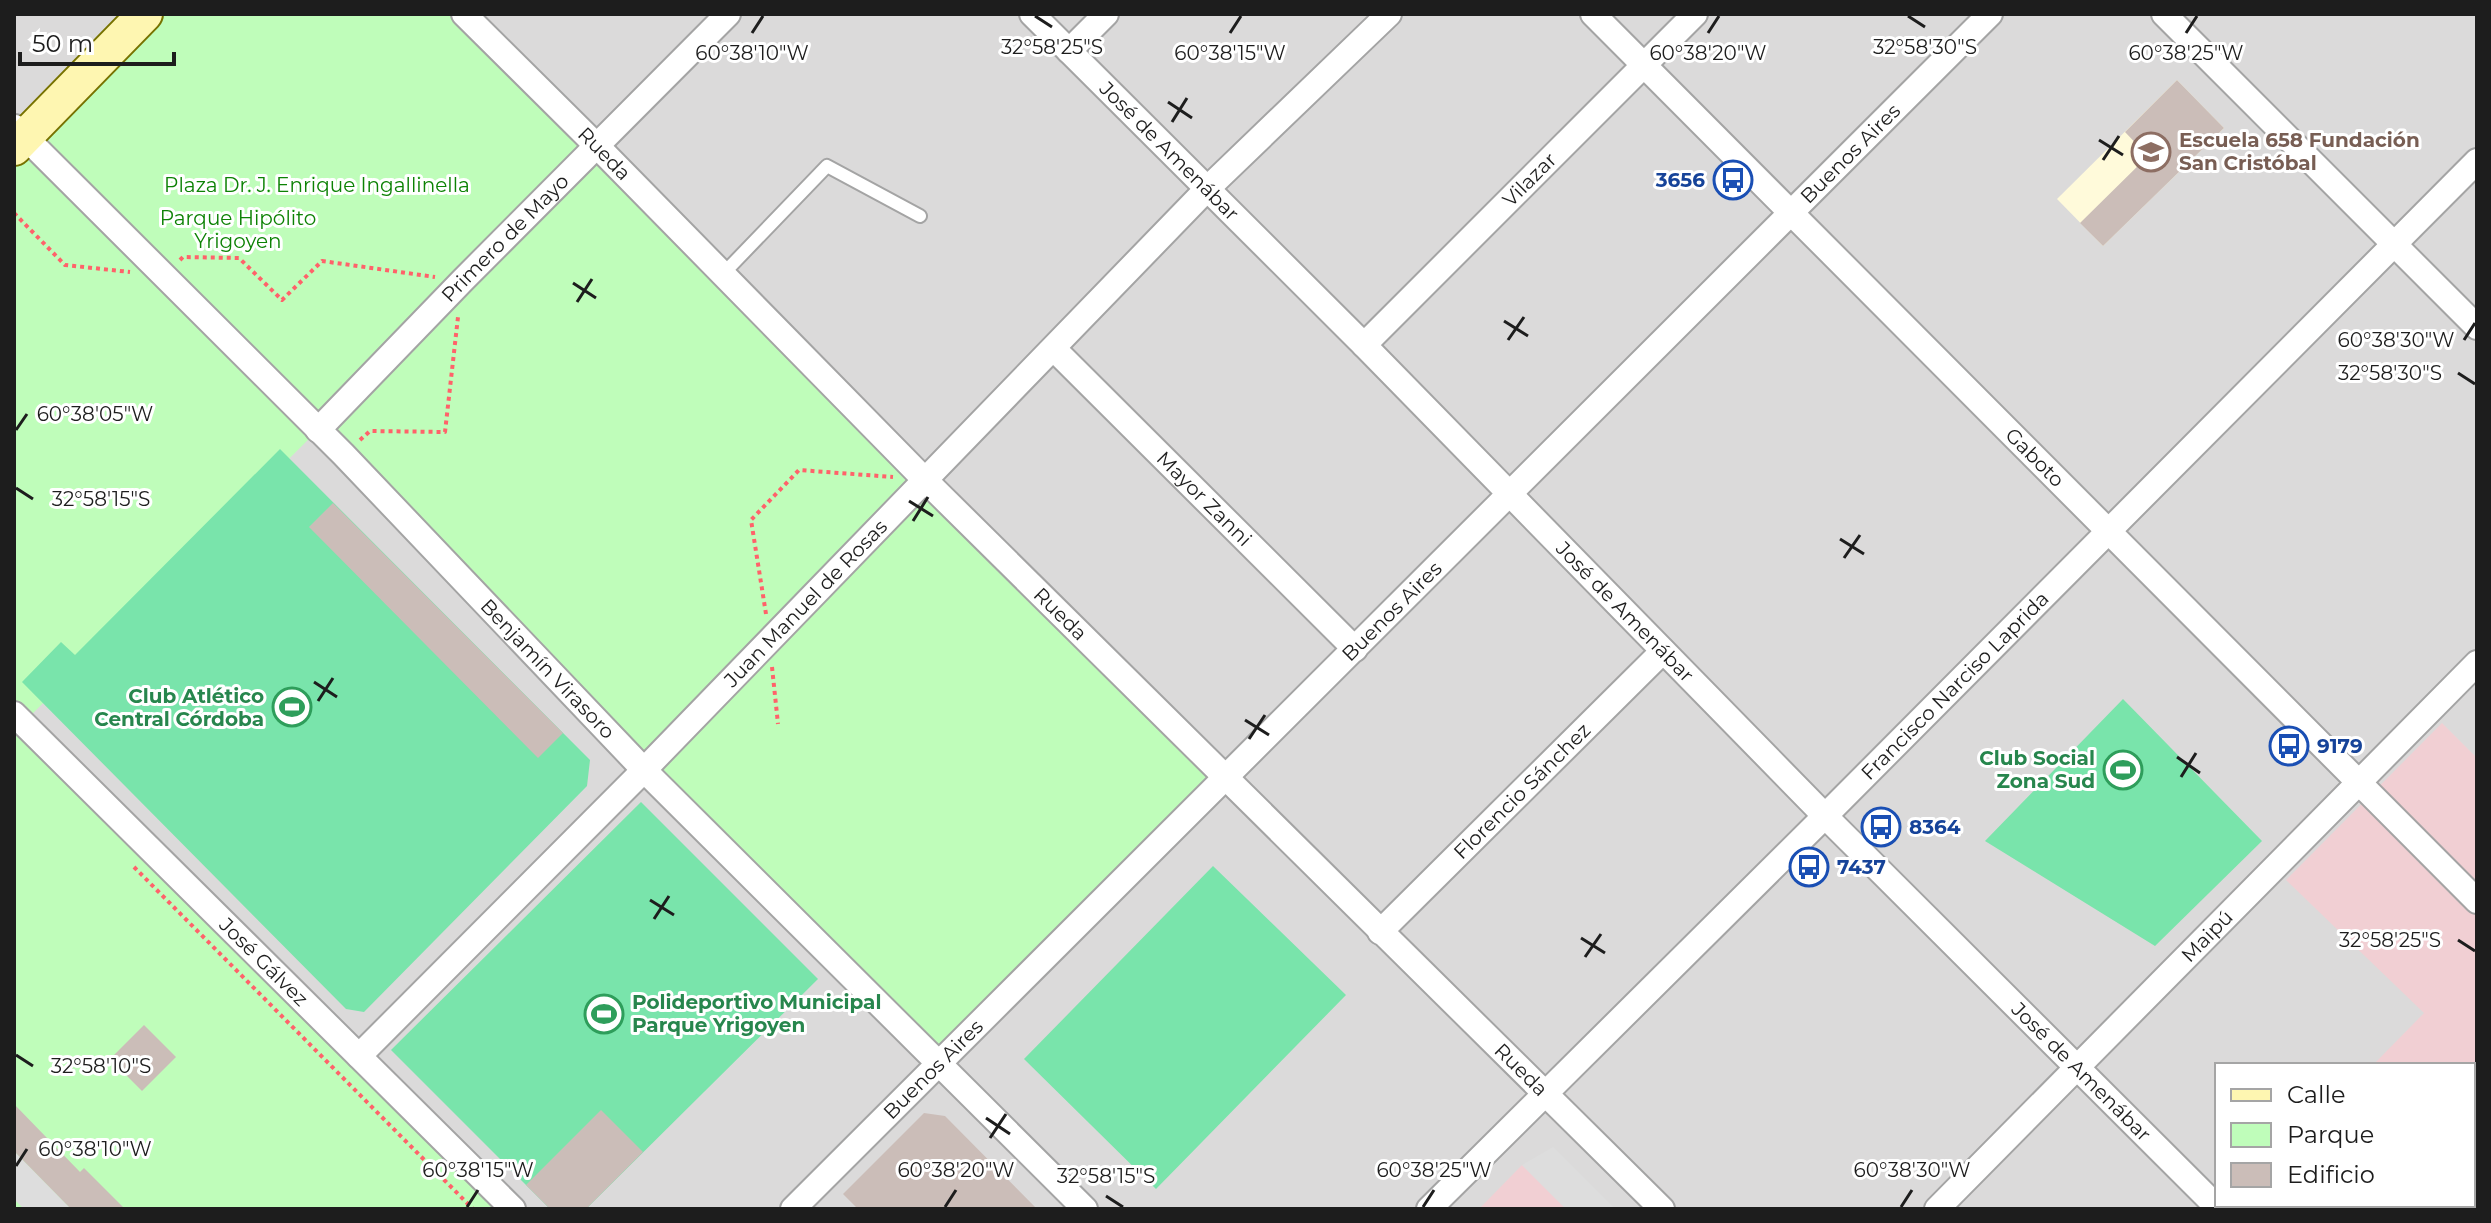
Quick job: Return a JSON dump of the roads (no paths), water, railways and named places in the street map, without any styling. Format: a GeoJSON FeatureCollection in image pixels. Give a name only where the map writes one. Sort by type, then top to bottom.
{"type":"FeatureCollection","features":[{"type":"Feature","properties":{"kind":"main road"},"geometry":{"type":"LineString","coordinates":[[18,137],[143,15]]}},
{"type":"Feature","properties":{"kind":"street","name":"Rueda"},"geometry":{"type":"LineString","coordinates":[[464,14],[925,480],[1662,1209]]}},
{"type":"Feature","properties":{"kind":"street","name":"Primero de Mayo"},"geometry":{"type":"LineString","coordinates":[[318,430],[728,14]]}},
{"type":"Feature","properties":{"kind":"street","name":"José de Amenábar"},"geometry":{"type":"LineString","coordinates":[[1032,14],[1364,345],[1825,816],[2215,1205]]}},
{"type":"Feature","properties":{"kind":"street"},"geometry":{"type":"LineString","coordinates":[[1069,51],[1106,14]]}},
{"type":"Feature","properties":{"kind":"street","name":"Juan Manuel de Rosas"},"geometry":{"type":"LineString","coordinates":[[359,1056],[644,770],[1207,189],[1389,14]]}},
{"type":"Feature","properties":{"kind":"street","name":"Gaboto"},"geometry":{"type":"LineString","coordinates":[[1593,14],[2477,901]]}},
{"type":"Feature","properties":{"kind":"street","name":"Vilazar"},"geometry":{"type":"LineString","coordinates":[[1364,345],[1695,14]]}},
{"type":"Feature","properties":{"kind":"street","name":"Buenos Aires"},"geometry":{"type":"LineString","coordinates":[[793,1209],[1990,14]]}},
{"type":"Feature","properties":{"kind":"street"},"geometry":{"type":"LineString","coordinates":[[2164,14],[2477,327]]}},
{"type":"Feature","properties":{"kind":"street","name":"Benjamín Virasoro"},"geometry":{"type":"LineString","coordinates":[[18,137],[164,276],[343,454],[644,770],[1085,1209]]}},
{"type":"Feature","properties":{"kind":"street","name":"Francisco Narciso Laprida"},"geometry":{"type":"LineString","coordinates":[[1429,1209],[2477,161]]}},
{"type":"Feature","properties":{"kind":"street","name":"Mayor Zanni"},"geometry":{"type":"LineString","coordinates":[[1054,349],[1355,649]]}},
{"type":"Feature","properties":{"kind":"street","name":"Florencio Sánchez"},"geometry":{"type":"LineString","coordinates":[[1380,932],[1663,651]]}},
{"type":"Feature","properties":{"kind":"street","name":"Maipú"},"geometry":{"type":"LineString","coordinates":[[1937,1209],[2477,663]]}},
{"type":"Feature","properties":{"kind":"street","name":"José Gálvez"},"geometry":{"type":"LineString","coordinates":[[14,714],[513,1209]]}},
{"type":"Feature","properties":{"kind":"lane"},"geometry":{"type":"LineString","coordinates":[[723,274],[827,166],[920,216]]}},
{"type":"Feature","properties":{"kind":"place","name":"Escuela 658 Fundación San Cristóbal"},"geometry":{"type":"Point","coordinates":[2151,152]}},
{"type":"Feature","properties":{"kind":"place","name":"3656"},"geometry":{"type":"Point","coordinates":[1733,180]}},
{"type":"Feature","properties":{"kind":"place","name":"Club Atlético Central Córdoba"},"geometry":{"type":"Point","coordinates":[292,707]}},
{"type":"Feature","properties":{"kind":"place","name":"9179"},"geometry":{"type":"Point","coordinates":[2289,746]}},
{"type":"Feature","properties":{"kind":"place","name":"Club Social Zona Sud"},"geometry":{"type":"Point","coordinates":[2123,770]}},
{"type":"Feature","properties":{"kind":"place","name":"8364"},"geometry":{"type":"Point","coordinates":[1881,827]}},
{"type":"Feature","properties":{"kind":"place","name":"7437"},"geometry":{"type":"Point","coordinates":[1809,867]}},
{"type":"Feature","properties":{"kind":"place","name":"Polideportivo Municipal Parque Yrigoyen"},"geometry":{"type":"Point","coordinates":[604,1014]}},
{"type":"Feature","properties":{"kind":"park label","name":"Plaza Dr. J. Enrique Ingallinella"},"geometry":{"type":"Point","coordinates":[317,185]}},
{"type":"Feature","properties":{"kind":"park label","name":"Parque Hipólito Yrigoyen"},"geometry":{"type":"Point","coordinates":[238,230]}}]}
